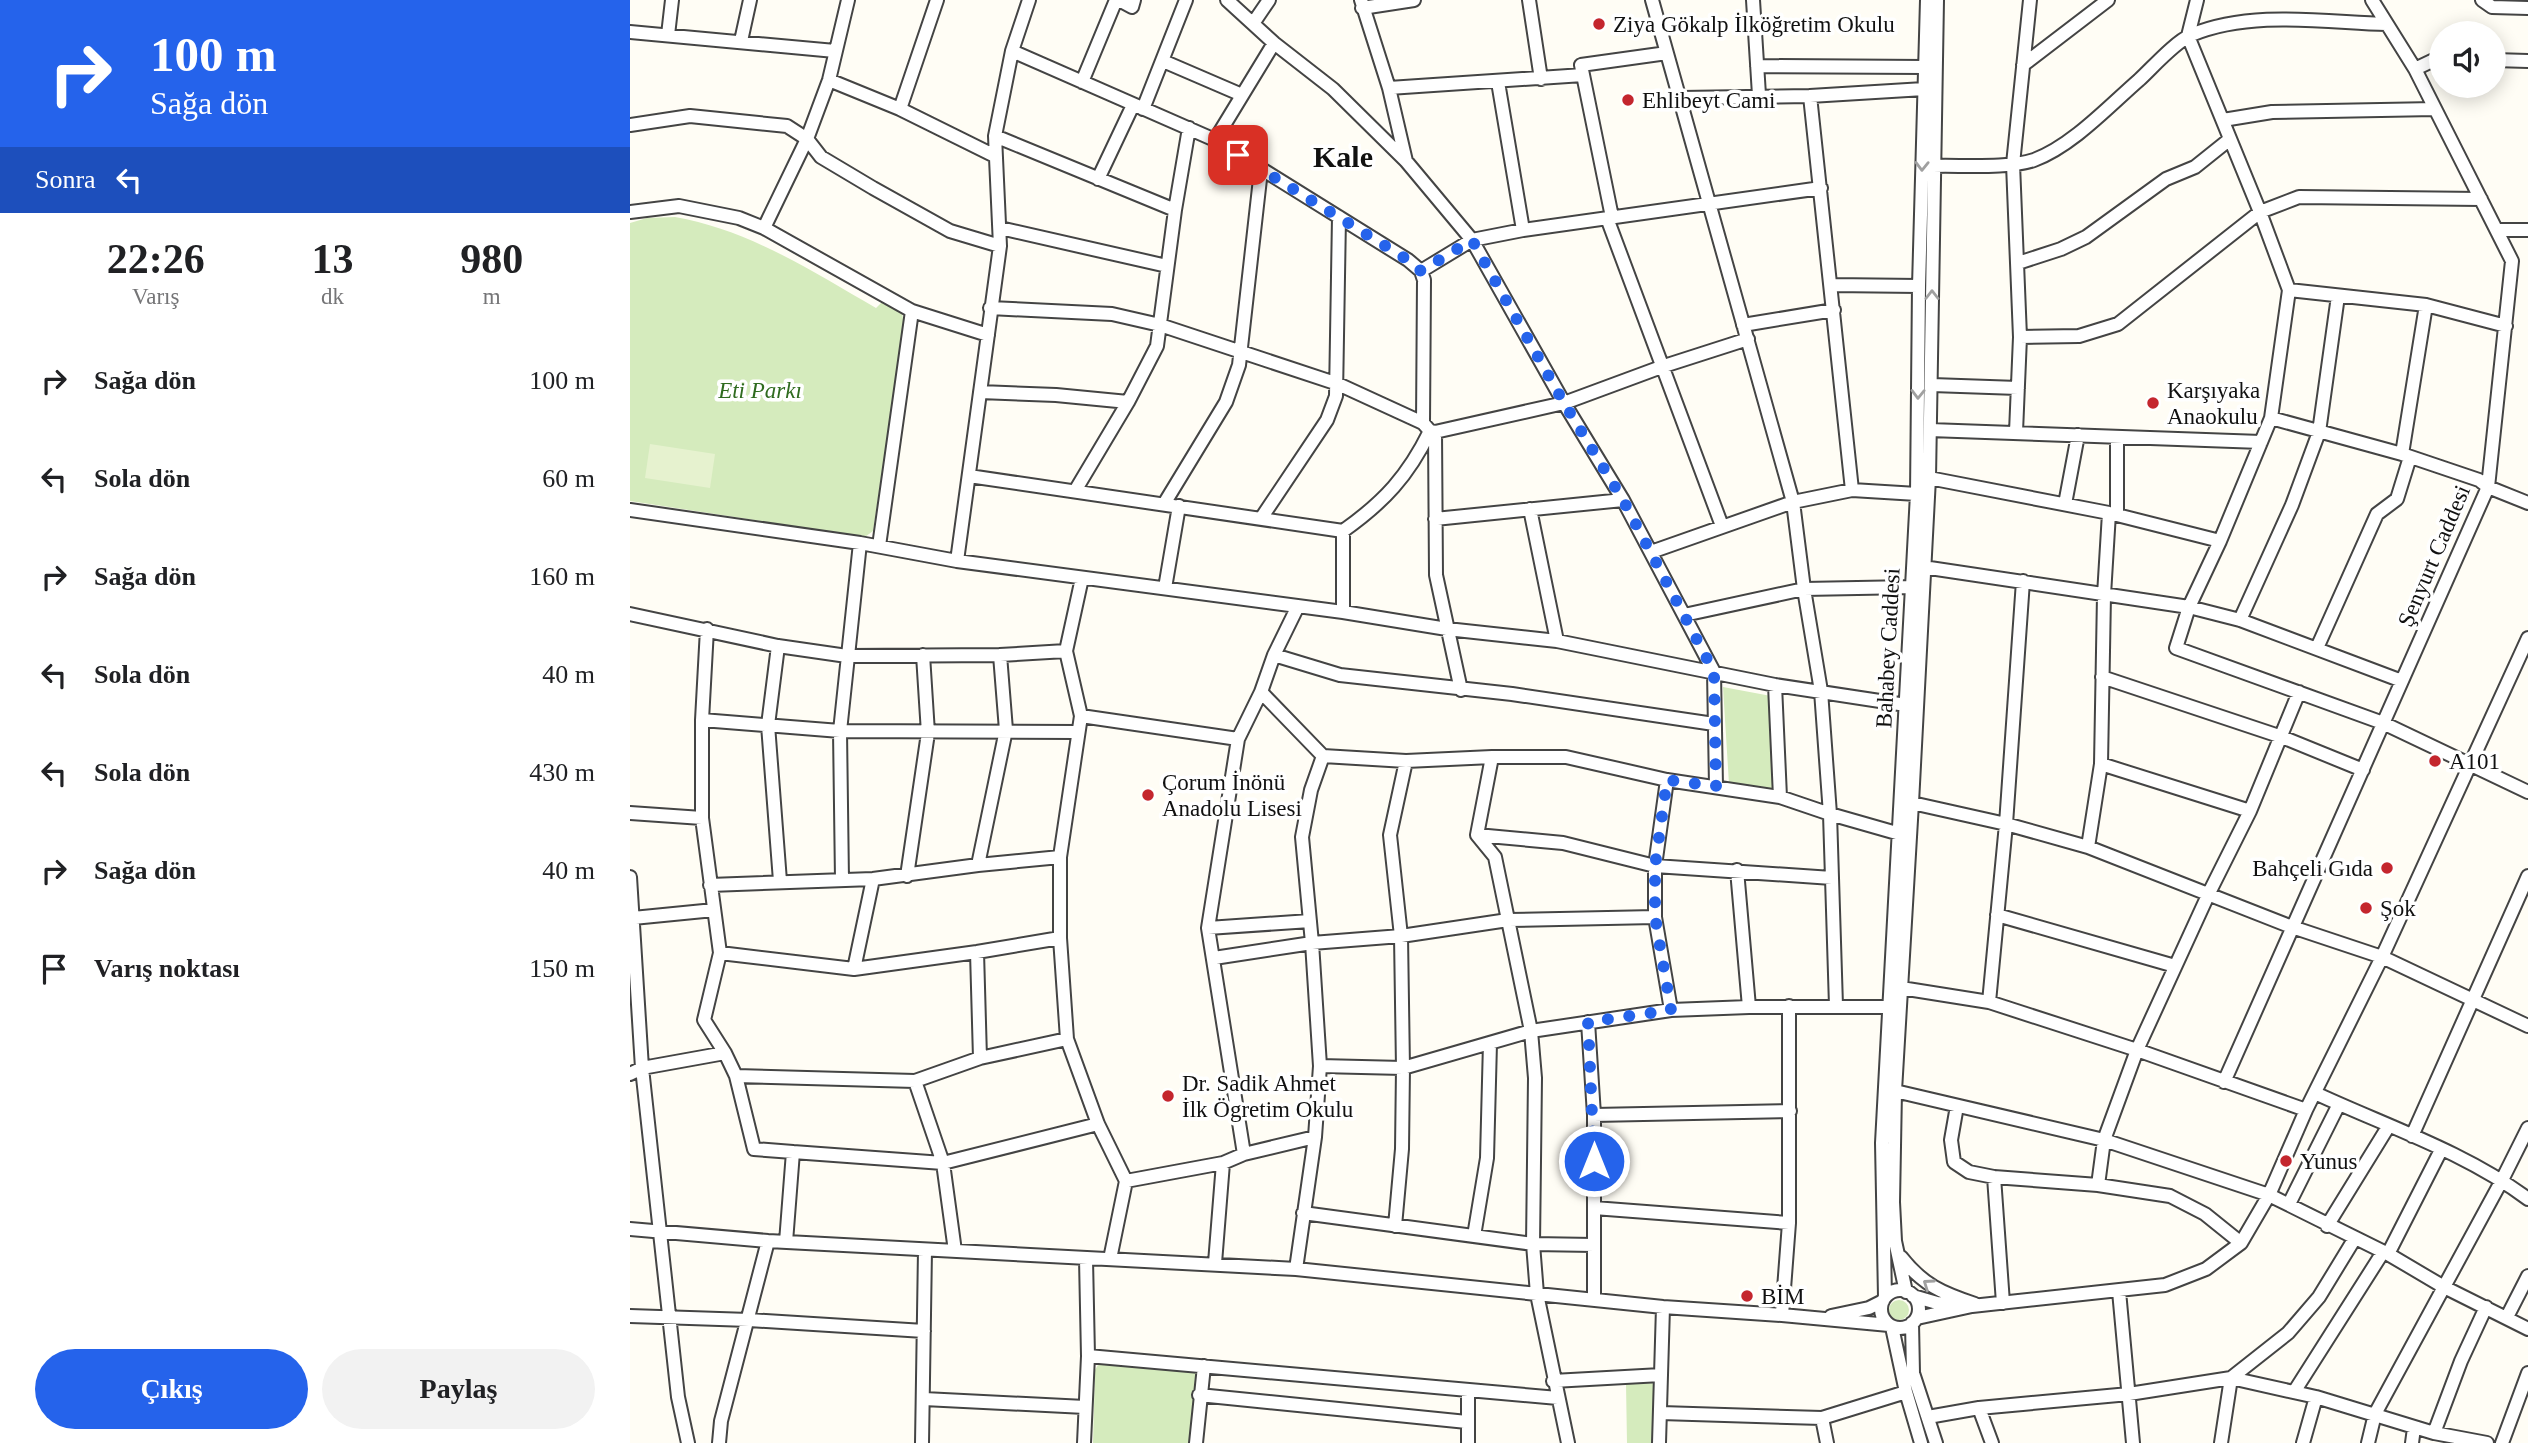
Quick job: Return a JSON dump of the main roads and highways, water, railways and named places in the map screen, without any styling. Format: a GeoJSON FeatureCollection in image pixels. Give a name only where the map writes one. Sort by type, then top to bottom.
{"type":"FeatureCollection","features":[{"type":"Feature","properties":{"kind":"place","name":"Ziya Gökalp İlköğretim Okulu"},"geometry":{"type":"Point","coordinates":[1599,24]}},
{"type":"Feature","properties":{"kind":"place","name":"Ehlibeyt Cami"},"geometry":{"type":"Point","coordinates":[1628,100]}},
{"type":"Feature","properties":{"kind":"place","name":"Karşıyaka Anaokulu"},"geometry":{"type":"Point","coordinates":[2153,403]}},
{"type":"Feature","properties":{"kind":"place","name":"A101"},"geometry":{"type":"Point","coordinates":[2435,761]}},
{"type":"Feature","properties":{"kind":"place","name":"Çorum İnönü Anadolu Lisesi"},"geometry":{"type":"Point","coordinates":[1148,795]}},
{"type":"Feature","properties":{"kind":"place","name":"Bahçeli Gıda"},"geometry":{"type":"Point","coordinates":[2387,868]}},
{"type":"Feature","properties":{"kind":"place","name":"Şok"},"geometry":{"type":"Point","coordinates":[2366,908]}},
{"type":"Feature","properties":{"kind":"place","name":"Dr. Sadik Ahmet İlk Ögretim Okulu"},"geometry":{"type":"Point","coordinates":[1168,1096]}},
{"type":"Feature","properties":{"kind":"place","name":"Yunus"},"geometry":{"type":"Point","coordinates":[2286,1161]}},
{"type":"Feature","properties":{"kind":"place","name":"BİM"},"geometry":{"type":"Point","coordinates":[1747,1296]}},
{"type":"Feature","properties":{"kind":"district","name":"Kale"},"geometry":{"type":"Point","coordinates":[1343,156]}},
{"type":"Feature","properties":{"kind":"park label","name":"Eti Parkı"},"geometry":{"type":"Point","coordinates":[760,390]}}]}
